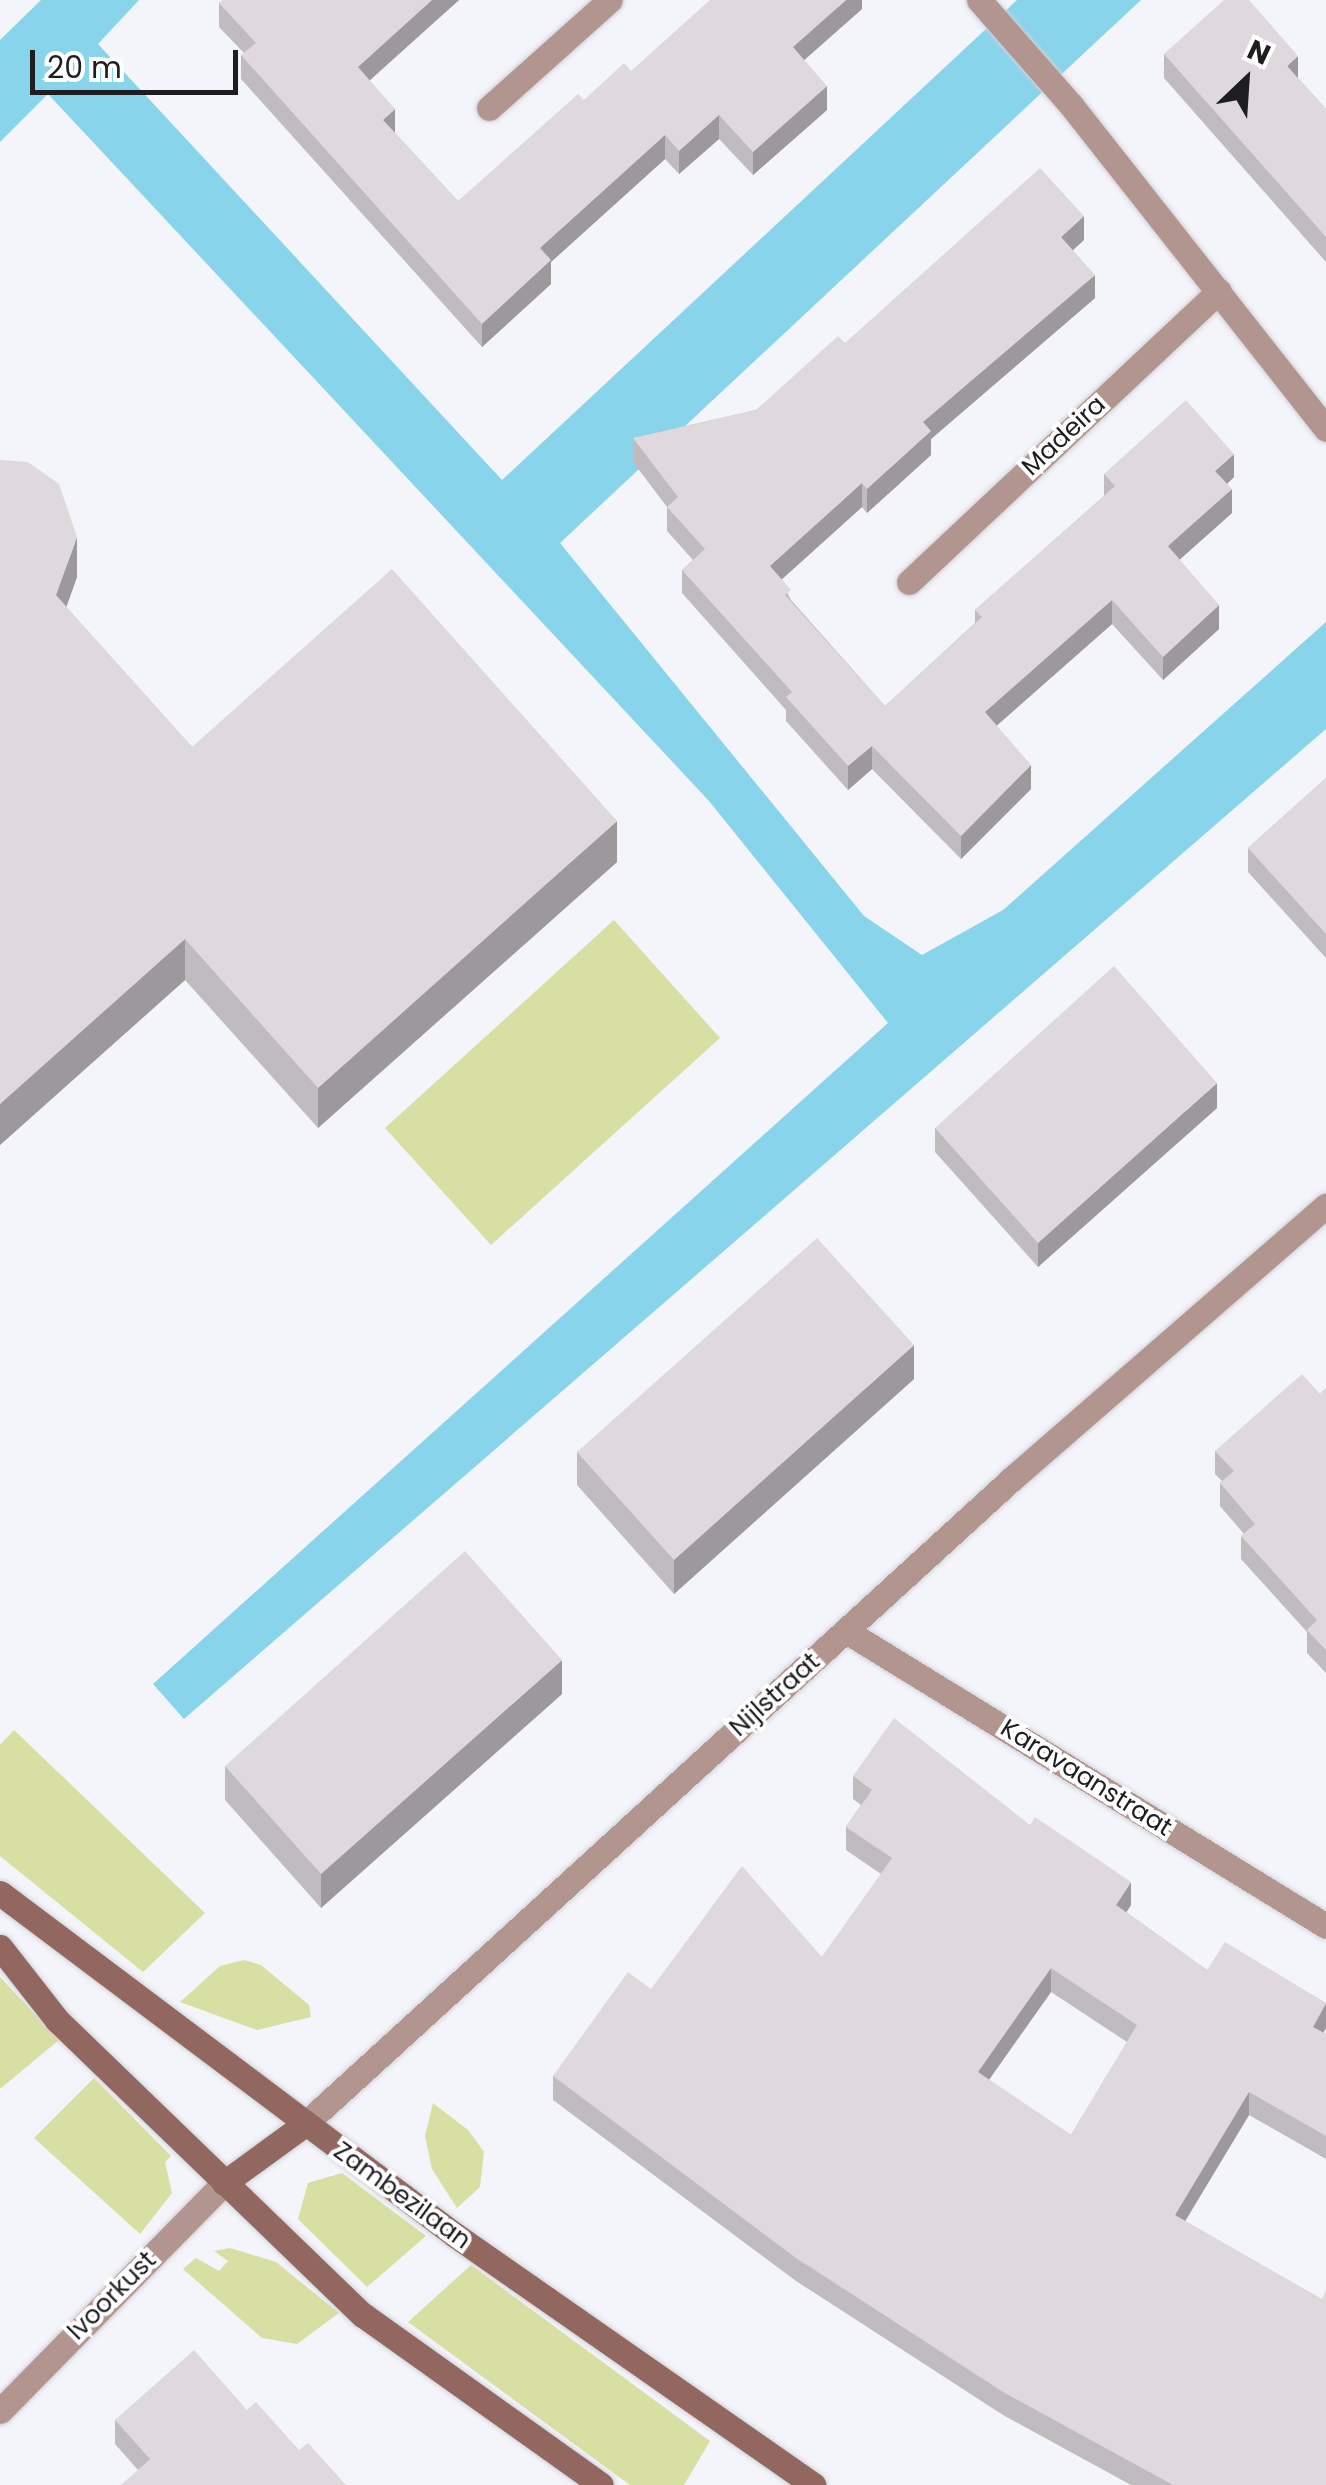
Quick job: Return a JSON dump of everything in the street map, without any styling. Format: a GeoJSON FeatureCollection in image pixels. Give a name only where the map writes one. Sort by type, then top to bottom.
{"type":"FeatureCollection","features":[{"type":"Feature","properties":{"kind":"street"},"geometry":{"type":"LineString","coordinates":[[489,108],[610,0]]}},
{"type":"Feature","properties":{"kind":"street"},"geometry":{"type":"LineString","coordinates":[[979,0],[1071,105],[1326,429]]}},
{"type":"Feature","properties":{"kind":"street","name":"Madeira"},"geometry":{"type":"LineString","coordinates":[[909,582],[1220,290]]}},
{"type":"Feature","properties":{"kind":"street","name":"Nijlstraat"},"geometry":{"type":"LineString","coordinates":[[224,2183],[305,2124],[846,1631],[1326,1206]]}},
{"type":"Feature","properties":{"kind":"street","name":"Karavaanstraat"},"geometry":{"type":"LineString","coordinates":[[846,1631],[1326,1926]]}},
{"type":"Feature","properties":{"kind":"street","name":"Zambezilaan"},"geometry":{"type":"LineString","coordinates":[[0,1893],[783,2478],[813,2485]]}},
{"type":"Feature","properties":{"kind":"street"},"geometry":{"type":"LineString","coordinates":[[0,1947],[56,2020],[363,2315],[601,2485]]}},
{"type":"Feature","properties":{"kind":"street","name":"Ivoorkust"},"geometry":{"type":"LineString","coordinates":[[0,2411],[224,2183]]}},
{"type":"Feature","properties":{"kind":"green space"},"geometry":{"type":"Polygon","coordinates":[[[614,920],[720,1038],[491,1245],[385,1128],[614,920]]]}},
{"type":"Feature","properties":{"kind":"green space"},"geometry":{"type":"Polygon","coordinates":[[[14,1730],[205,1913],[143,1972],[0,1856],[0,1745],[14,1730]]]}},
{"type":"Feature","properties":{"kind":"green space"},"geometry":{"type":"Polygon","coordinates":[[[244,1960],[261,1965],[309,2005],[311,2017],[257,2030],[180,2002],[220,1966],[244,1960]]]}},
{"type":"Feature","properties":{"kind":"green space"},"geometry":{"type":"Polygon","coordinates":[[[0,1977],[59,2040],[0,2089],[0,1977]]]}},
{"type":"Feature","properties":{"kind":"green space"},"geometry":{"type":"Polygon","coordinates":[[[94,2078],[171,2156],[165,2162],[172,2193],[140,2234],[34,2138],[94,2078]]]}},
{"type":"Feature","properties":{"kind":"green space"},"geometry":{"type":"Polygon","coordinates":[[[433,2103],[468,2130],[484,2152],[480,2187],[457,2208],[432,2169],[425,2136],[433,2103]]]}},
{"type":"Feature","properties":{"kind":"green space"},"geometry":{"type":"Polygon","coordinates":[[[342,2173],[426,2236],[367,2287],[298,2219],[308,2183],[342,2173]]]}},
{"type":"Feature","properties":{"kind":"green space"},"geometry":{"type":"Polygon","coordinates":[[[230,2248],[276,2262],[339,2313],[297,2344],[262,2338],[183,2269],[196,2258],[219,2271],[228,2261],[214,2251],[230,2248]]]}},
{"type":"Feature","properties":{"kind":"green space"},"geometry":{"type":"Polygon","coordinates":[[[471,2265],[710,2441],[684,2485],[630,2485],[408,2322],[471,2265]]]}},
{"type":"Feature","properties":{"kind":"water"},"geometry":{"type":"Polygon","coordinates":[[[41,0],[139,0],[98,44],[502,480],[1017,0],[1141,0],[560,543],[864,916],[922,955],[1003,910],[1326,622],[1326,729],[184,1719],[153,1684],[888,1023],[709,801],[48,94],[0,142],[0,40],[41,0]]]}},
{"type":"Feature","properties":{"kind":"building"},"geometry":{"type":"Polygon","coordinates":[[[432,0],[358,67],[395,109],[383,120],[458,201],[578,94],[584,100],[624,63],[631,71],[710,0],[846,0],[793,47],[827,86],[753,152],[719,115],[679,151],[665,135],[540,248],[551,260],[482,324],[241,55],[256,43],[219,3],[432,0]]]}},
{"type":"Feature","properties":{"kind":"building"},"geometry":{"type":"Polygon","coordinates":[[[1224,0],[1249,0],[1298,56],[1287,66],[1326,109],[1326,237],[1164,54],[1224,0]]]}},
{"type":"Feature","properties":{"kind":"building"},"geometry":{"type":"Polygon","coordinates":[[[1040,168],[1084,216],[1061,237],[1095,275],[923,422],[931,431],[867,489],[862,483],[770,566],[791,590],[785,595],[885,706],[982,617],[975,610],[1115,486],[1104,474],[1186,400],[1234,454],[1215,471],[1232,489],[1168,546],[1219,605],[1163,657],[1112,600],[985,712],[1031,765],[961,836],[872,746],[848,766],[786,697],[792,692],[682,570],[705,549],[667,507],[678,497],[633,438],[756,410],[838,336],[845,343],[1040,168]]]}},
{"type":"Feature","properties":{"kind":"building"},"geometry":{"type":"Polygon","coordinates":[[[0,460],[28,462],[59,484],[77,537],[56,595],[192,747],[392,569],[617,821],[318,1088],[185,939],[0,1104],[0,460]]]}},
{"type":"Feature","properties":{"kind":"building"},"geometry":{"type":"Polygon","coordinates":[[[1326,778],[1326,934],[1248,848],[1326,778]]]}},
{"type":"Feature","properties":{"kind":"building"},"geometry":{"type":"Polygon","coordinates":[[[1114,966],[1217,1083],[1038,1243],[935,1128],[1114,966]]]}},
{"type":"Feature","properties":{"kind":"building"},"geometry":{"type":"Polygon","coordinates":[[[817,1238],[914,1345],[674,1560],[577,1452],[817,1238]]]}},
{"type":"Feature","properties":{"kind":"building"},"geometry":{"type":"Polygon","coordinates":[[[1302,1374],[1320,1394],[1326,1388],[1326,1650],[1307,1630],[1317,1620],[1241,1536],[1255,1524],[1220,1483],[1234,1471],[1215,1451],[1302,1374]]]}},
{"type":"Feature","properties":{"kind":"building"},"geometry":{"type":"Polygon","coordinates":[[[465,1551],[562,1660],[321,1874],[225,1766],[465,1551]]]}},
{"type":"Feature","properties":{"kind":"building"},"geometry":{"type":"Polygon","coordinates":[[[894,1718],[1030,1825],[1035,1817],[1131,1882],[1116,1905],[1207,1970],[1225,1942],[1326,2003],[1313,2027],[1326,2034],[1326,2136],[1249,2092],[1175,2215],[1322,2299],[1326,2290],[1326,2485],[1173,2485],[1003,2392],[796,2258],[553,2076],[628,1972],[651,1989],[742,1866],[822,1957],[892,1858],[846,1827],[872,1790],[853,1776],[894,1718]],[[1051,1968],[978,2072],[1071,2135],[1137,2025],[1051,1968]]]}},
{"type":"Feature","properties":{"kind":"building"},"geometry":{"type":"Polygon","coordinates":[[[194,2350],[247,2410],[256,2402],[299,2450],[308,2443],[346,2485],[121,2485],[150,2459],[115,2420],[194,2350]]]}}]}
